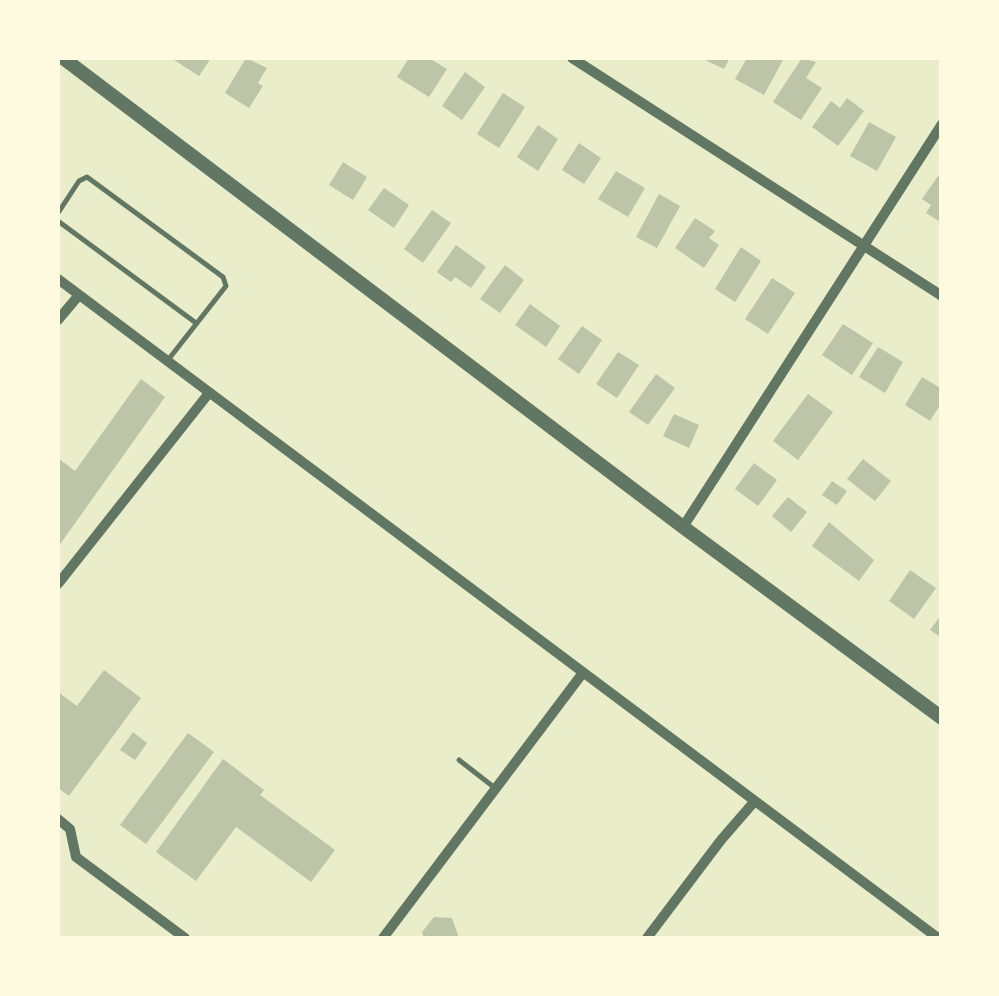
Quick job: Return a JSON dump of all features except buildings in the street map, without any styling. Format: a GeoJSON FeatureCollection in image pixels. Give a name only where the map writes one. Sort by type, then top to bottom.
{"type":"FeatureCollection","features":[{"type":"Feature","properties":{"kind":"street"},"geometry":{"type":"LineString","coordinates":[[62,58],[942,718]]}},
{"type":"Feature","properties":{"kind":"street"},"geometry":{"type":"LineString","coordinates":[[572,58],[942,296]]}},
{"type":"Feature","properties":{"kind":"street"},"geometry":{"type":"LineString","coordinates":[[683,527],[942,124]]}},
{"type":"Feature","properties":{"kind":"street"},"geometry":{"type":"LineString","coordinates":[[58,279],[938,938]]}},
{"type":"Feature","properties":{"kind":"street"},"geometry":{"type":"LineString","coordinates":[[58,320],[79,295]]}},
{"type":"Feature","properties":{"kind":"street"},"geometry":{"type":"LineString","coordinates":[[58,584],[208,393]]}},
{"type":"Feature","properties":{"kind":"street"},"geometry":{"type":"LineString","coordinates":[[384,938],[582,674]]}},
{"type":"Feature","properties":{"kind":"street"},"geometry":{"type":"LineString","coordinates":[[647,938],[754,802]]}},
{"type":"Feature","properties":{"kind":"street"},"geometry":{"type":"LineString","coordinates":[[58,819],[70,829],[76,857],[185,938]]}},
{"type":"Feature","properties":{"kind":"lane"},"geometry":{"type":"LineString","coordinates":[[58,213],[79,181],[87,177],[224,277],[226,286],[166,362]]}},
{"type":"Feature","properties":{"kind":"lane"},"geometry":{"type":"LineString","coordinates":[[58,222],[197,323]]}},
{"type":"Feature","properties":{"kind":"lane"},"geometry":{"type":"LineString","coordinates":[[459,760],[495,788]]}}]}
